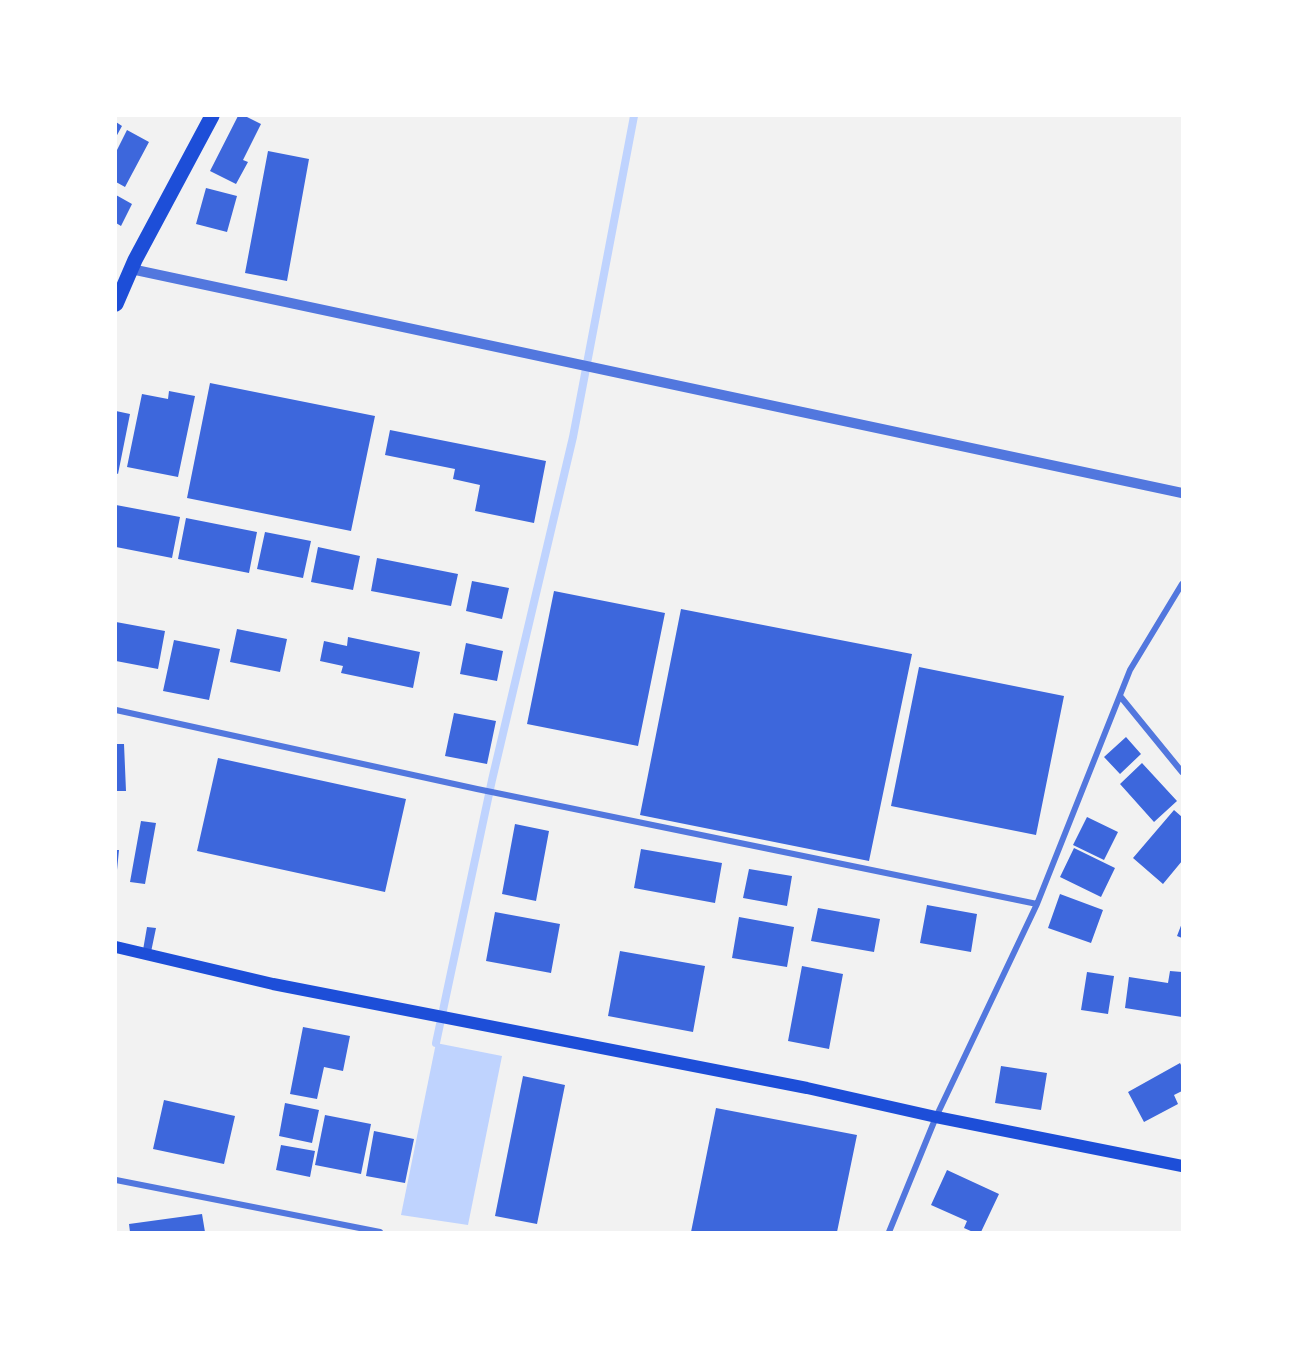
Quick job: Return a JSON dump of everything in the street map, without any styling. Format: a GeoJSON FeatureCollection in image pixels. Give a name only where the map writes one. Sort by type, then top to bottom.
{"type":"FeatureCollection","features":[{"type":"Feature","properties":{"kind":"main road"},"geometry":{"type":"LineString","coordinates":[[116,304],[131,269],[212,116]]}},
{"type":"Feature","properties":{"kind":"main road"},"geometry":{"type":"LineString","coordinates":[[116,946],[273,984],[807,1088],[936,1117],[1182,1166]]}},
{"type":"Feature","properties":{"kind":"street"},"geometry":{"type":"LineString","coordinates":[[131,269],[1182,493]]}},
{"type":"Feature","properties":{"kind":"street"},"geometry":{"type":"LineString","coordinates":[[889,1233],[936,1117],[1037,904],[1130,670],[1182,584]]}},
{"type":"Feature","properties":{"kind":"street"},"geometry":{"type":"LineString","coordinates":[[1120,696],[1182,772]]}},
{"type":"Feature","properties":{"kind":"street"},"geometry":{"type":"LineString","coordinates":[[116,710],[477,789],[1037,904]]}},
{"type":"Feature","properties":{"kind":"street"},"geometry":{"type":"LineString","coordinates":[[116,1180],[380,1233]]}},
{"type":"Feature","properties":{"kind":"water"},"geometry":{"type":"Polygon","coordinates":[[[436,1043],[502,1056],[468,1225],[401,1215],[436,1043]]]}},
{"type":"Feature","properties":{"kind":"building"},"geometry":{"type":"Polygon","coordinates":[[[238,116],[245,116],[261,124],[243,160],[248,162],[236,184],[210,171],[238,116]]]}},
{"type":"Feature","properties":{"kind":"building"},"geometry":{"type":"Polygon","coordinates":[[[116,122],[122,126],[116,137],[116,122]]]}},
{"type":"Feature","properties":{"kind":"building"},"geometry":{"type":"Polygon","coordinates":[[[127,130],[149,142],[125,187],[116,182],[116,152],[127,130]]]}},
{"type":"Feature","properties":{"kind":"building"},"geometry":{"type":"Polygon","coordinates":[[[268,151],[309,159],[287,281],[245,273],[268,151]]]}},
{"type":"Feature","properties":{"kind":"building"},"geometry":{"type":"Polygon","coordinates":[[[206,188],[237,196],[227,232],[196,224],[206,188]]]}},
{"type":"Feature","properties":{"kind":"building"},"geometry":{"type":"Polygon","coordinates":[[[116,195],[132,204],[121,226],[116,223],[116,195]]]}},
{"type":"Feature","properties":{"kind":"building"},"geometry":{"type":"Polygon","coordinates":[[[210,383],[375,416],[351,531],[187,498],[210,383]]]}},
{"type":"Feature","properties":{"kind":"building"},"geometry":{"type":"Polygon","coordinates":[[[169,391],[195,396],[178,477],[127,467],[142,394],[168,399],[169,391]]]}},
{"type":"Feature","properties":{"kind":"building"},"geometry":{"type":"Polygon","coordinates":[[[116,411],[130,414],[118,474],[116,473],[116,411]]]}},
{"type":"Feature","properties":{"kind":"building"},"geometry":{"type":"Polygon","coordinates":[[[390,430],[546,461],[534,523],[475,511],[480,485],[453,479],[455,469],[385,455],[390,430]]]}},
{"type":"Feature","properties":{"kind":"building"},"geometry":{"type":"Polygon","coordinates":[[[116,505],[180,517],[172,558],[116,547],[116,505]]]}},
{"type":"Feature","properties":{"kind":"building"},"geometry":{"type":"Polygon","coordinates":[[[186,518],[257,532],[249,573],[178,559],[186,518]]]}},
{"type":"Feature","properties":{"kind":"building"},"geometry":{"type":"Polygon","coordinates":[[[265,532],[311,541],[303,578],[257,569],[265,532]]]}},
{"type":"Feature","properties":{"kind":"building"},"geometry":{"type":"Polygon","coordinates":[[[318,547],[360,556],[353,590],[311,582],[318,547]]]}},
{"type":"Feature","properties":{"kind":"building"},"geometry":{"type":"Polygon","coordinates":[[[377,558],[458,574],[451,606],[371,591],[377,558]]]}},
{"type":"Feature","properties":{"kind":"building"},"geometry":{"type":"Polygon","coordinates":[[[472,581],[509,588],[502,619],[466,611],[472,581]]]}},
{"type":"Feature","properties":{"kind":"building"},"geometry":{"type":"Polygon","coordinates":[[[554,591],[665,613],[638,746],[527,724],[554,591]]]}},
{"type":"Feature","properties":{"kind":"building"},"geometry":{"type":"Polygon","coordinates":[[[681,609],[912,654],[869,861],[640,815],[681,609]]]}},
{"type":"Feature","properties":{"kind":"building"},"geometry":{"type":"Polygon","coordinates":[[[116,622],[165,631],[158,669],[116,661],[116,622]]]}},
{"type":"Feature","properties":{"kind":"building"},"geometry":{"type":"Polygon","coordinates":[[[237,629],[287,639],[280,672],[230,662],[237,629]]]}},
{"type":"Feature","properties":{"kind":"building"},"geometry":{"type":"Polygon","coordinates":[[[348,637],[420,652],[413,688],[341,673],[343,666],[320,661],[324,641],[347,646],[348,637]]]}},
{"type":"Feature","properties":{"kind":"building"},"geometry":{"type":"Polygon","coordinates":[[[174,640],[220,649],[209,700],[163,691],[174,640]]]}},
{"type":"Feature","properties":{"kind":"building"},"geometry":{"type":"Polygon","coordinates":[[[466,643],[503,651],[497,681],[460,674],[466,643]]]}},
{"type":"Feature","properties":{"kind":"building"},"geometry":{"type":"Polygon","coordinates":[[[919,667],[1064,696],[1036,835],[891,806],[919,667]]]}},
{"type":"Feature","properties":{"kind":"building"},"geometry":{"type":"Polygon","coordinates":[[[454,713],[496,721],[487,764],[445,756],[454,713]]]}},
{"type":"Feature","properties":{"kind":"building"},"geometry":{"type":"Polygon","coordinates":[[[1126,737],[1141,754],[1120,774],[1104,757],[1126,737]]]}},
{"type":"Feature","properties":{"kind":"building"},"geometry":{"type":"Polygon","coordinates":[[[116,744],[124,744],[126,791],[116,791],[116,744]]]}},
{"type":"Feature","properties":{"kind":"building"},"geometry":{"type":"Polygon","coordinates":[[[218,758],[406,799],[385,892],[197,851],[218,758]]]}},
{"type":"Feature","properties":{"kind":"building"},"geometry":{"type":"Polygon","coordinates":[[[1142,763],[1177,801],[1154,822],[1120,784],[1142,763]]]}},
{"type":"Feature","properties":{"kind":"building"},"geometry":{"type":"Polygon","coordinates":[[[1174,810],[1182,817],[1182,861],[1163,884],[1133,858],[1174,810]]]}},
{"type":"Feature","properties":{"kind":"building"},"geometry":{"type":"Polygon","coordinates":[[[1087,817],[1118,832],[1104,860],[1073,845],[1087,817]]]}},
{"type":"Feature","properties":{"kind":"building"},"geometry":{"type":"Polygon","coordinates":[[[141,821],[156,823],[145,884],[130,882],[141,821]]]}},
{"type":"Feature","properties":{"kind":"building"},"geometry":{"type":"Polygon","coordinates":[[[515,824],[549,831],[536,901],[502,894],[515,824]]]}},
{"type":"Feature","properties":{"kind":"building"},"geometry":{"type":"Polygon","coordinates":[[[1074,848],[1115,868],[1101,897],[1060,877],[1074,848]]]}},
{"type":"Feature","properties":{"kind":"building"},"geometry":{"type":"Polygon","coordinates":[[[641,849],[722,863],[715,903],[634,888],[641,849]]]}},
{"type":"Feature","properties":{"kind":"building"},"geometry":{"type":"Polygon","coordinates":[[[116,850],[119,850],[117,870],[116,870],[116,850]]]}},
{"type":"Feature","properties":{"kind":"building"},"geometry":{"type":"Polygon","coordinates":[[[749,869],[792,876],[787,906],[743,898],[749,869]]]}},
{"type":"Feature","properties":{"kind":"building"},"geometry":{"type":"Polygon","coordinates":[[[1060,894],[1103,910],[1091,943],[1048,928],[1060,894]]]}},
{"type":"Feature","properties":{"kind":"building"},"geometry":{"type":"Polygon","coordinates":[[[927,905],[977,914],[971,952],[920,943],[927,905]]]}},
{"type":"Feature","properties":{"kind":"building"},"geometry":{"type":"Polygon","coordinates":[[[818,908],[880,919],[874,952],[811,941],[818,908]]]}},
{"type":"Feature","properties":{"kind":"building"},"geometry":{"type":"Polygon","coordinates":[[[495,912],[560,924],[551,973],[486,961],[495,912]]]}},
{"type":"Feature","properties":{"kind":"building"},"geometry":{"type":"Polygon","coordinates":[[[739,917],[794,927],[787,967],[732,958],[739,917]]]}},
{"type":"Feature","properties":{"kind":"building"},"geometry":{"type":"Polygon","coordinates":[[[1182,923],[1182,938],[1177,936],[1182,923]]]}},
{"type":"Feature","properties":{"kind":"building"},"geometry":{"type":"Polygon","coordinates":[[[147,927],[156,928],[151,952],[143,950],[147,927]]]}},
{"type":"Feature","properties":{"kind":"building"},"geometry":{"type":"Polygon","coordinates":[[[620,951],[705,966],[693,1032],[608,1016],[620,951]]]}},
{"type":"Feature","properties":{"kind":"building"},"geometry":{"type":"Polygon","coordinates":[[[802,966],[843,974],[829,1049],[788,1041],[802,966]]]}},
{"type":"Feature","properties":{"kind":"building"},"geometry":{"type":"Polygon","coordinates":[[[1170,971],[1182,972],[1182,1017],[1125,1008],[1129,977],[1168,983],[1170,971]]]}},
{"type":"Feature","properties":{"kind":"building"},"geometry":{"type":"Polygon","coordinates":[[[1087,972],[1114,976],[1108,1014],[1081,1010],[1087,972]]]}},
{"type":"Feature","properties":{"kind":"building"},"geometry":{"type":"Polygon","coordinates":[[[303,1027],[350,1036],[343,1071],[324,1067],[317,1099],[290,1094],[303,1027]]]}},
{"type":"Feature","properties":{"kind":"building"},"geometry":{"type":"Polygon","coordinates":[[[1180,1063],[1182,1091],[1174,1095],[1178,1104],[1144,1122],[1128,1092],[1180,1063]]]}},
{"type":"Feature","properties":{"kind":"building"},"geometry":{"type":"Polygon","coordinates":[[[1001,1066],[1047,1073],[1041,1110],[995,1103],[1001,1066]]]}},
{"type":"Feature","properties":{"kind":"building"},"geometry":{"type":"Polygon","coordinates":[[[523,1076],[565,1085],[537,1224],[495,1216],[523,1076]]]}},
{"type":"Feature","properties":{"kind":"building"},"geometry":{"type":"Polygon","coordinates":[[[164,1100],[235,1116],[224,1164],[153,1149],[164,1100]]]}},
{"type":"Feature","properties":{"kind":"building"},"geometry":{"type":"Polygon","coordinates":[[[285,1103],[319,1110],[312,1143],[279,1136],[285,1103]]]}},
{"type":"Feature","properties":{"kind":"building"},"geometry":{"type":"Polygon","coordinates":[[[716,1108],[857,1135],[837,1232],[691,1232],[716,1108]]]}},
{"type":"Feature","properties":{"kind":"building"},"geometry":{"type":"Polygon","coordinates":[[[325,1115],[371,1124],[361,1174],[315,1165],[325,1115]]]}},
{"type":"Feature","properties":{"kind":"building"},"geometry":{"type":"Polygon","coordinates":[[[374,1131],[414,1139],[405,1183],[366,1176],[374,1131]]]}},
{"type":"Feature","properties":{"kind":"building"},"geometry":{"type":"Polygon","coordinates":[[[281,1145],[315,1151],[310,1177],[276,1170],[281,1145]]]}},
{"type":"Feature","properties":{"kind":"building"},"geometry":{"type":"Polygon","coordinates":[[[947,1170],[999,1194],[981,1232],[973,1232],[964,1228],[967,1221],[931,1205],[947,1170]]]}},
{"type":"Feature","properties":{"kind":"building"},"geometry":{"type":"Polygon","coordinates":[[[202,1214],[205,1232],[130,1232],[129,1224],[202,1214]]]}},
{"type":"Feature","properties":{"kind":"waterway"},"geometry":{"type":"LineString","coordinates":[[436,1043],[492,780],[573,437],[634,116]]}}]}
